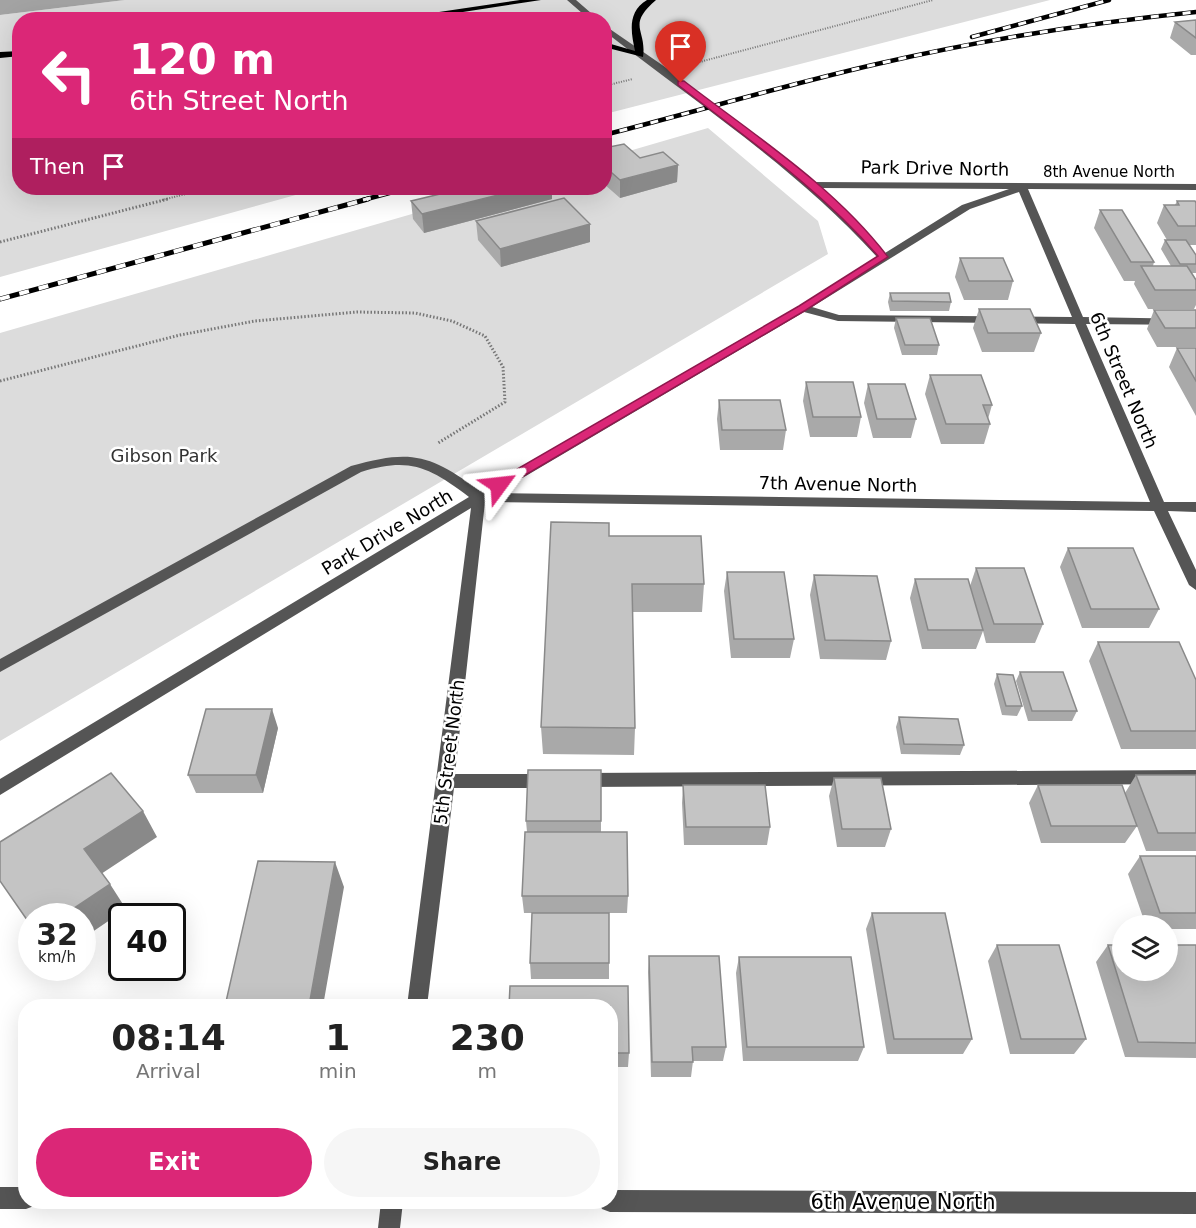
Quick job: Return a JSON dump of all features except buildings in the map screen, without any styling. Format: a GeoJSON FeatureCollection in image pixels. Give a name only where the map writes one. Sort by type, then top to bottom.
{"type":"FeatureCollection","features":[{"type":"Feature","properties":{"kind":"main road"},"geometry":{"type":"LineString","coordinates":[[449,12],[537,0]]}},
{"type":"Feature","properties":{"kind":"main road"},"geometry":{"type":"LineString","coordinates":[[612,46],[640,55],[634,24],[644,5],[652,0]]}},
{"type":"Feature","properties":{"kind":"street"},"geometry":{"type":"LineString","coordinates":[[571,0],[585,12]]}},
{"type":"Feature","properties":{"kind":"street"},"geometry":{"type":"LineString","coordinates":[[612,33],[813,184],[858,228],[883,257]]}},
{"type":"Feature","properties":{"kind":"street","name":"Park Drive North"},"geometry":{"type":"LineString","coordinates":[[813,184],[1022,188]]}},
{"type":"Feature","properties":{"kind":"street","name":"8th Avenue North"},"geometry":{"type":"LineString","coordinates":[[1022,188],[1196,187]]}},
{"type":"Feature","properties":{"kind":"street","name":"Park Drive North"},"geometry":{"type":"LineString","coordinates":[[0,788],[479,497],[803,308],[966,207],[1022,188]]}},
{"type":"Feature","properties":{"kind":"street","name":"6th Street North"},"geometry":{"type":"LineString","coordinates":[[1022,188],[1159,507],[1196,585]]}},
{"type":"Feature","properties":{"kind":"street"},"geometry":{"type":"LineString","coordinates":[[803,308],[838,318],[1196,322]]}},
{"type":"Feature","properties":{"kind":"street"},"geometry":{"type":"LineString","coordinates":[[0,666],[356,469],[385,459],[412,459],[444,471],[479,497]]}},
{"type":"Feature","properties":{"kind":"street","name":"7th Avenue North"},"geometry":{"type":"LineString","coordinates":[[479,497],[1196,507]]}},
{"type":"Feature","properties":{"kind":"street","name":"5th Street North"},"geometry":{"type":"LineString","coordinates":[[418,999],[447,781],[479,497]]}},
{"type":"Feature","properties":{"kind":"street"},"geometry":{"type":"LineString","coordinates":[[447,781],[1196,777]]}},
{"type":"Feature","properties":{"kind":"street"},"geometry":{"type":"LineString","coordinates":[[0,1198],[18,1198]]}},
{"type":"Feature","properties":{"kind":"street","name":"6th Avenue North"},"geometry":{"type":"LineString","coordinates":[[618,1201],[1196,1203]]}},
{"type":"Feature","properties":{"kind":"street"},"geometry":{"type":"LineString","coordinates":[[389,1228],[391,1209]]}},
{"type":"Feature","properties":{"kind":"path"},"geometry":{"type":"LineString","coordinates":[[612,84],[933,0]]}},
{"type":"Feature","properties":{"kind":"path"},"geometry":{"type":"LineString","coordinates":[[0,242],[183,195]]}},
{"type":"Feature","properties":{"kind":"path"},"geometry":{"type":"LineString","coordinates":[[0,381],[180,335],[255,321],[357,312],[415,313],[452,321],[485,336],[503,366],[505,402],[412,459]]}},
{"type":"Feature","properties":{"kind":"green space"},"geometry":{"type":"Polygon","coordinates":[[[125,0],[1050,0],[612,112],[612,12],[25,12],[125,0]]]}},
{"type":"Feature","properties":{"kind":"green space"},"geometry":{"type":"Polygon","coordinates":[[[12,14],[12,195],[296,195],[0,277],[0,15],[12,14]]]}},
{"type":"Feature","properties":{"kind":"green space","name":"Gibson Park"},"geometry":{"type":"Polygon","coordinates":[[[708,128],[818,221],[828,254],[0,741],[0,333],[478,195],[612,195],[612,156],[708,128]]]}},
{"type":"Feature","properties":{"kind":"shaded area"},"geometry":{"type":"Polygon","coordinates":[[[0,0],[125,0],[12,12],[0,15],[0,0]]]}},
{"type":"Feature","properties":{"kind":"railway"},"geometry":{"type":"LineString","coordinates":[[972,37],[1109,0]]}},
{"type":"Feature","properties":{"kind":"railway"},"geometry":{"type":"LineString","coordinates":[[612,133],[916,55],[1036,33],[1196,12]]}},
{"type":"Feature","properties":{"kind":"railway"},"geometry":{"type":"LineString","coordinates":[[363,200],[382,195]]}},
{"type":"Feature","properties":{"kind":"railway"},"geometry":{"type":"LineString","coordinates":[[0,299],[368,199]]}},
{"type":"Feature","properties":{"kind":"route"},"geometry":{"type":"LineString","coordinates":[[499,485],[803,308],[883,257],[858,228],[813,184],[681,83]]}}]}
